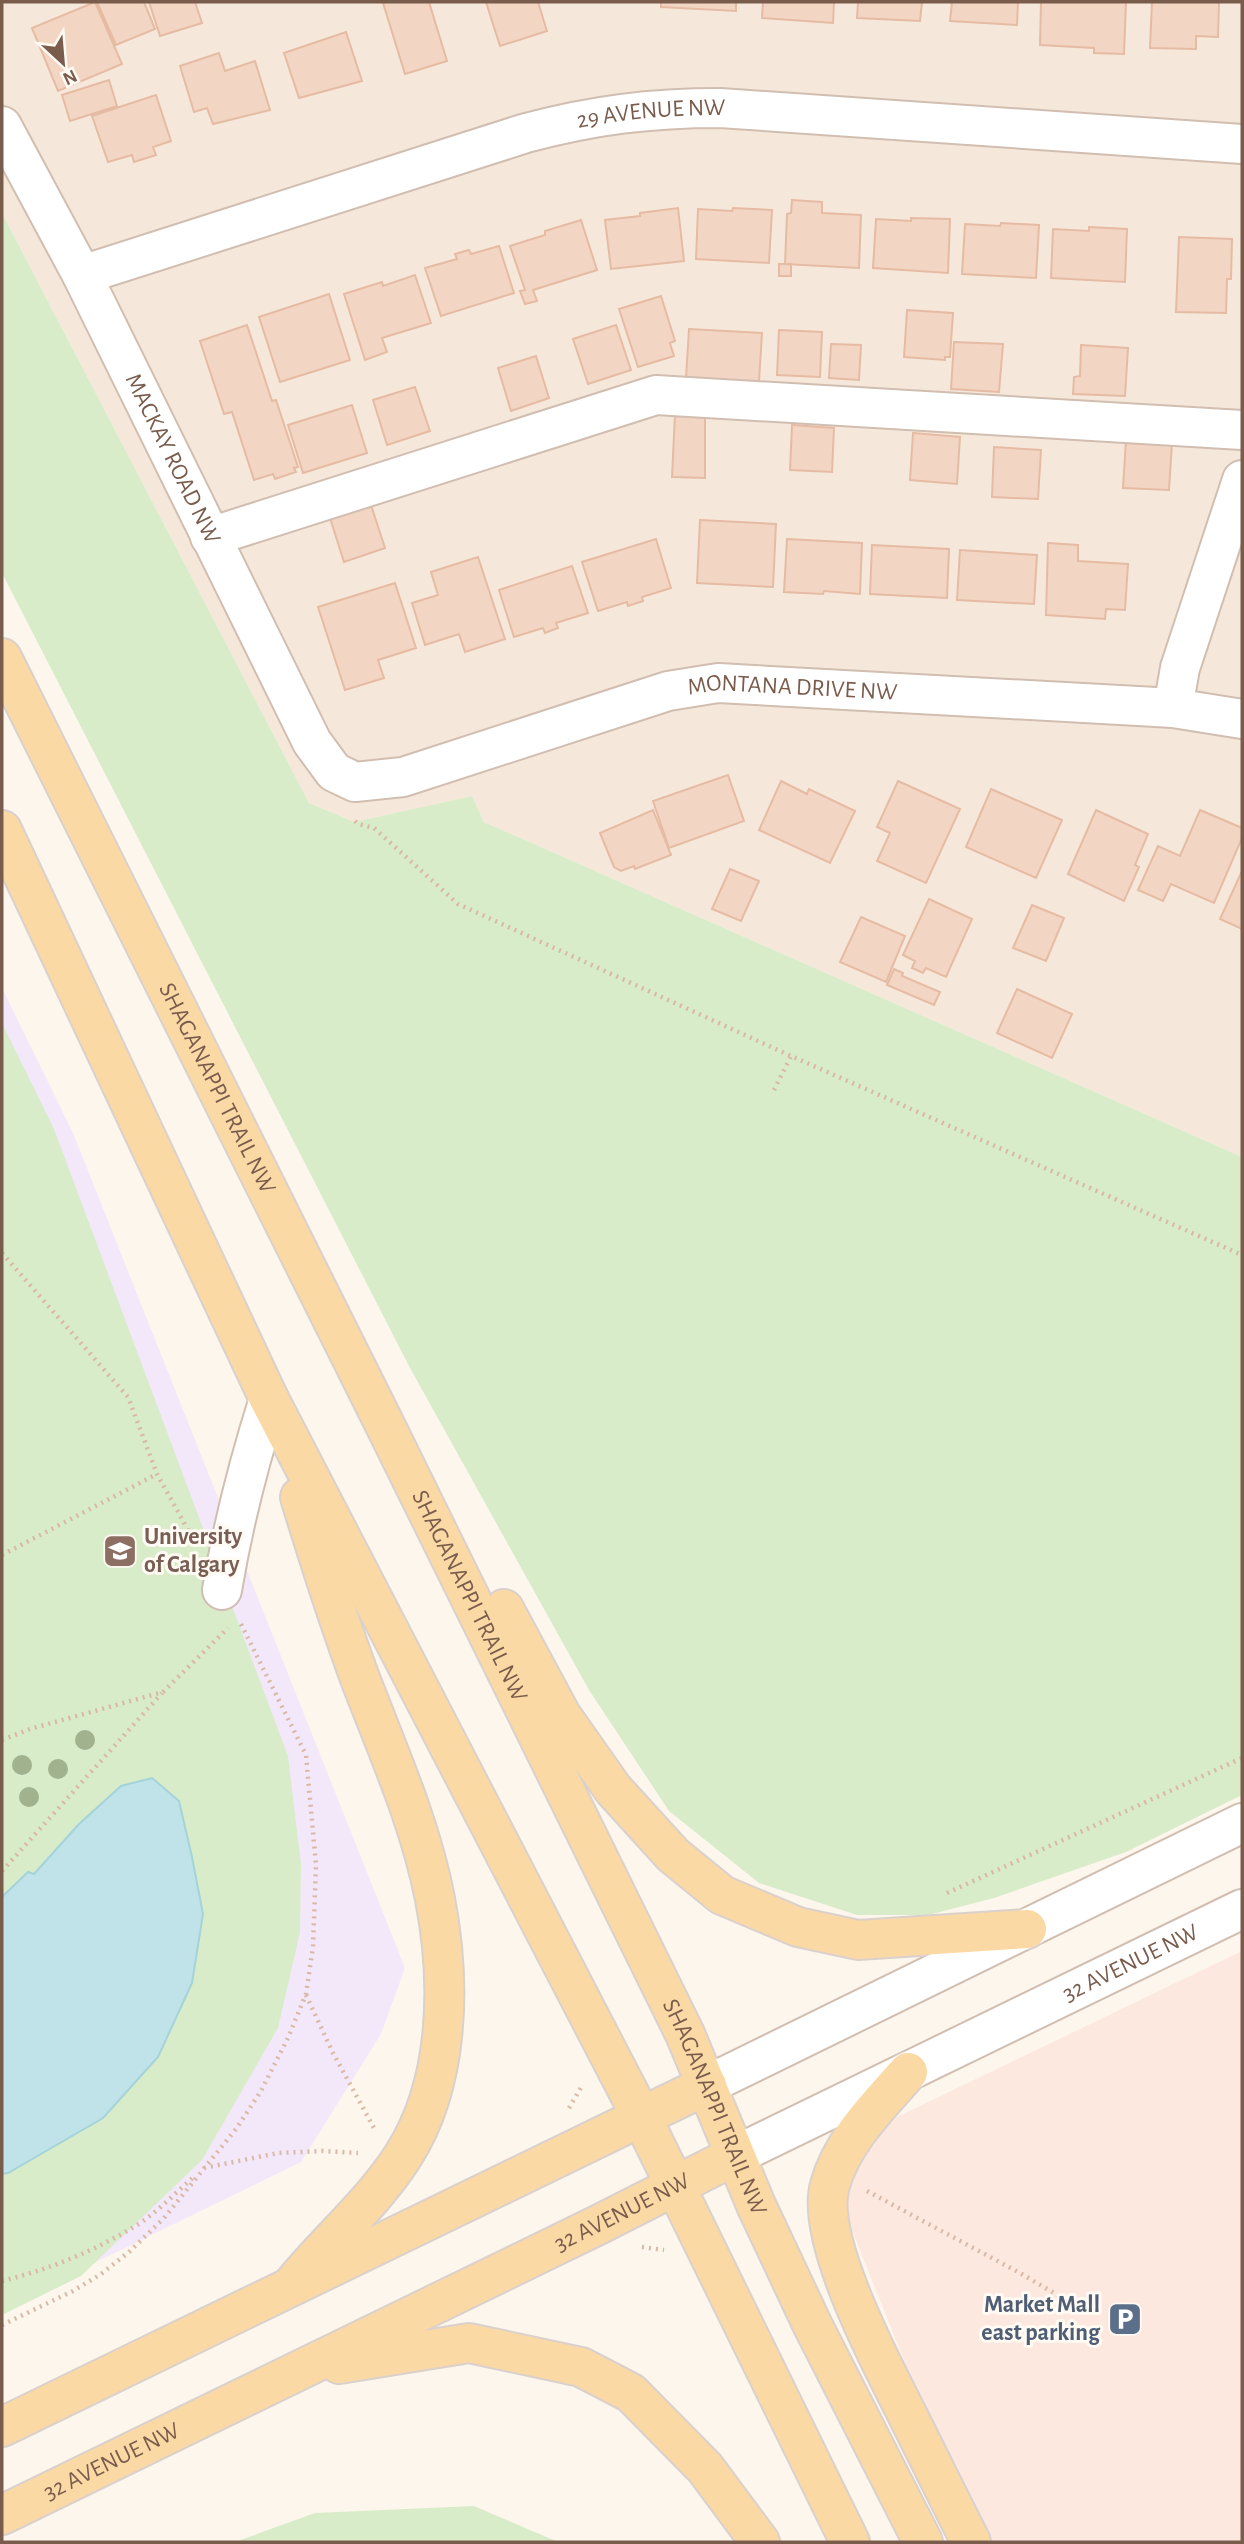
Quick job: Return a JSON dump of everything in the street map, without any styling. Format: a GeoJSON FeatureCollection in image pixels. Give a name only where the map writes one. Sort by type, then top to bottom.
{"type":"FeatureCollection","features":[{"type":"Feature","properties":{"kind":"main road","name":"SHAGANAPPI TRAIL NW"},"geometry":{"type":"LineString","coordinates":[[2,658],[685,2034],[734,2155],[812,2325],[923,2542]]}},
{"type":"Feature","properties":{"kind":"main road"},"geometry":{"type":"LineString","coordinates":[[2,830],[269,1399],[641,2116],[850,2542]]}},
{"type":"Feature","properties":{"kind":"main road"},"geometry":{"type":"LineString","coordinates":[[269,1399],[337,1615],[418,1834],[435,1899],[444,1980],[444,2028],[435,2082],[404,2155],[378,2190],[319,2252],[293,2284]]}},
{"type":"Feature","properties":{"kind":"main road"},"geometry":{"type":"LineString","coordinates":[[384,1423],[434,1481],[561,1715],[613,1789],[673,1855],[722,1895],[798,1927],[858,1940],[1027,1928]]}},
{"type":"Feature","properties":{"kind":"main road"},"geometry":{"type":"LineString","coordinates":[[908,2072],[870,2115],[848,2146],[829,2186],[829,2220],[841,2265],[863,2325],[971,2542]]}},
{"type":"Feature","properties":{"kind":"main road"},"geometry":{"type":"LineString","coordinates":[[2,2427],[707,2085]]}},
{"type":"Feature","properties":{"kind":"main road","name":"32 AVENUE NW"},"geometry":{"type":"LineString","coordinates":[[2,2515],[734,2155]]}},
{"type":"Feature","properties":{"kind":"main road"},"geometry":{"type":"LineString","coordinates":[[295,2371],[469,2343],[581,2367],[631,2393],[705,2468],[761,2542]]}},
{"type":"Feature","properties":{"kind":"street","name":"29 AVENUE NW"},"geometry":{"type":"LineString","coordinates":[[82,275],[526,133],[574,120],[623,112],[720,108],[1242,144]]}},
{"type":"Feature","properties":{"kind":"street","name":"MACKAY ROAD NW"},"geometry":{"type":"LineString","coordinates":[[2,126],[82,275],[312,742],[351,798]]}},
{"type":"Feature","properties":{"kind":"street"},"geometry":{"type":"LineString","coordinates":[[210,537],[656,395],[1242,430]]}},
{"type":"Feature","properties":{"kind":"street"},"geometry":{"type":"LineString","coordinates":[[1173,708],[1180,668],[1242,480]]}},
{"type":"Feature","properties":{"kind":"street","name":"MONTANA DRIVE NW"},"geometry":{"type":"LineString","coordinates":[[351,798],[403,777],[668,691],[718,683],[1173,708],[1242,719]]}},
{"type":"Feature","properties":{"kind":"street"},"geometry":{"type":"LineString","coordinates":[[222,1590],[232,1531],[251,1453],[269,1399]]}},
{"type":"Feature","properties":{"kind":"street"},"geometry":{"type":"LineString","coordinates":[[707,2085],[1242,1824]]}},
{"type":"Feature","properties":{"kind":"street","name":"32 AVENUE NW"},"geometry":{"type":"LineString","coordinates":[[734,2155],[1242,1909]]}},
{"type":"Feature","properties":{"kind":"path"},"geometry":{"type":"LineString","coordinates":[[351,798],[358,824],[374,828],[458,904],[791,1056],[1242,1255]]}},
{"type":"Feature","properties":{"kind":"path"},"geometry":{"type":"LineString","coordinates":[[775,1090],[791,1056]]}},
{"type":"Feature","properties":{"kind":"path"},"geometry":{"type":"LineString","coordinates":[[2,1555],[157,1475]]}},
{"type":"Feature","properties":{"kind":"path"},"geometry":{"type":"LineString","coordinates":[[2,1871],[163,1692],[229,1627]]}},
{"type":"Feature","properties":{"kind":"path"},"geometry":{"type":"LineString","coordinates":[[2,1740],[30,1729],[163,1692]]}},
{"type":"Feature","properties":{"kind":"path"},"geometry":{"type":"LineString","coordinates":[[942,1895],[1242,1758]]}},
{"type":"Feature","properties":{"kind":"path"},"geometry":{"type":"LineString","coordinates":[[2,2325],[102,2274],[164,2218],[236,2129],[261,2091],[288,2038],[306,1994],[333,2053],[377,2132]]}},
{"type":"Feature","properties":{"kind":"path"},"geometry":{"type":"LineString","coordinates":[[2,2281],[34,2273],[83,2254],[135,2227],[203,2169],[278,2153],[323,2151],[366,2154]]}},
{"type":"Feature","properties":{"kind":"path"},"geometry":{"type":"LineString","coordinates":[[863,2189],[1059,2296]]}},
{"type":"Feature","properties":{"kind":"path"},"geometry":{"type":"LineString","coordinates":[[640,2247],[662,2251],[670,2247]]}},
{"type":"Feature","properties":{"kind":"shaded area"},"geometry":{"type":"Polygon","coordinates":[[[2,2],[1242,2],[1242,1157],[484,822],[472,796],[354,822],[309,803],[2,213],[2,2]]]}},
{"type":"Feature","properties":{"kind":"shaded area","name":"University of Calgary"},"geometry":{"type":"Polygon","coordinates":[[[2,988],[73,1133],[405,1968],[381,2034],[301,2162],[2,2308],[2,988]]]}},
{"type":"Feature","properties":{"kind":"shaded area"},"geometry":{"type":"Polygon","coordinates":[[[1242,1951],[1242,2542],[988,2542],[942,2455],[849,2223],[848,2199],[855,2174],[876,2138],[897,2117],[1242,1951]]]}},
{"type":"Feature","properties":{"kind":"green space"},"geometry":{"type":"Polygon","coordinates":[[[2,213],[309,803],[354,822],[472,796],[484,822],[1242,1157],[1242,1795],[1126,1852],[994,1898],[928,1915],[857,1915],[759,1883],[669,1811],[589,1690],[410,1368],[2,573],[2,213]]]}},
{"type":"Feature","properties":{"kind":"green space","name":"University of Calgary"},"geometry":{"type":"Polygon","coordinates":[[[2,1023],[54,1129],[288,1756],[301,1864],[300,1932],[278,2028],[202,2160],[81,2276],[2,2315],[2,1023]]]}},
{"type":"Feature","properties":{"kind":"green space"},"geometry":{"type":"Polygon","coordinates":[[[474,2506],[558,2542],[235,2542],[315,2513],[474,2506]]]}},
{"type":"Feature","properties":{"kind":"water"},"geometry":{"type":"Polygon","coordinates":[[[152,1778],[179,1801],[192,1857],[203,1914],[192,1983],[158,2057],[103,2118],[2,2174],[2,1897],[28,1872],[34,1874],[79,1824],[121,1786],[152,1778]]]}},
{"type":"Feature","properties":{"kind":"building"},"geometry":{"type":"Polygon","coordinates":[[[95,2],[122,64],[58,91],[32,28],[95,2]]]}},
{"type":"Feature","properties":{"kind":"building"},"geometry":{"type":"Polygon","coordinates":[[[97,2],[144,2],[155,29],[116,45],[97,2]]]}},
{"type":"Feature","properties":{"kind":"building"},"geometry":{"type":"Polygon","coordinates":[[[149,2],[195,2],[202,23],[160,36],[149,2]]]}},
{"type":"Feature","properties":{"kind":"building"},"geometry":{"type":"Polygon","coordinates":[[[429,2],[447,61],[405,74],[383,3],[429,2]]]}},
{"type":"Feature","properties":{"kind":"building"},"geometry":{"type":"Polygon","coordinates":[[[486,2],[538,2],[547,31],[500,46],[486,2]]]}},
{"type":"Feature","properties":{"kind":"building"},"geometry":{"type":"Polygon","coordinates":[[[661,2],[736,2],[736,11],[661,7],[661,2]]]}},
{"type":"Feature","properties":{"kind":"building"},"geometry":{"type":"Polygon","coordinates":[[[763,2],[834,2],[833,23],[762,18],[763,2]]]}},
{"type":"Feature","properties":{"kind":"building"},"geometry":{"type":"Polygon","coordinates":[[[858,2],[922,2],[920,21],[857,18],[858,2]]]}},
{"type":"Feature","properties":{"kind":"building"},"geometry":{"type":"Polygon","coordinates":[[[952,2],[1018,2],[1017,25],[950,21],[952,2]]]}},
{"type":"Feature","properties":{"kind":"building"},"geometry":{"type":"Polygon","coordinates":[[[1041,2],[1126,2],[1124,54],[1094,53],[1094,48],[1040,45],[1041,2]]]}},
{"type":"Feature","properties":{"kind":"building"},"geometry":{"type":"Polygon","coordinates":[[[1152,2],[1219,2],[1218,37],[1196,36],[1196,49],[1150,48],[1152,2]]]}},
{"type":"Feature","properties":{"kind":"building"},"geometry":{"type":"Polygon","coordinates":[[[346,32],[362,81],[299,98],[284,53],[346,32]]]}},
{"type":"Feature","properties":{"kind":"building"},"geometry":{"type":"Polygon","coordinates":[[[219,53],[225,71],[255,61],[270,110],[213,124],[207,108],[194,112],[180,66],[219,53]]]}},
{"type":"Feature","properties":{"kind":"building"},"geometry":{"type":"Polygon","coordinates":[[[109,80],[117,106],[70,121],[62,95],[109,80]]]}},
{"type":"Feature","properties":{"kind":"building"},"geometry":{"type":"Polygon","coordinates":[[[156,95],[171,141],[153,147],[156,155],[134,162],[132,155],[108,162],[92,116],[156,95]]]}},
{"type":"Feature","properties":{"kind":"building"},"geometry":{"type":"Polygon","coordinates":[[[792,200],[822,202],[822,213],[861,215],[859,268],[785,264],[787,214],[791,213],[792,200]]]}},
{"type":"Feature","properties":{"kind":"building"},"geometry":{"type":"Polygon","coordinates":[[[678,208],[684,261],[611,269],[605,220],[678,208]]]}},
{"type":"Feature","properties":{"kind":"building"},"geometry":{"type":"Polygon","coordinates":[[[733,208],[772,210],[769,263],[696,259],[698,209],[732,211],[733,208]]]}},
{"type":"Feature","properties":{"kind":"building"},"geometry":{"type":"Polygon","coordinates":[[[911,218],[950,219],[948,273],[873,268],[876,219],[911,221],[911,218]]]}},
{"type":"Feature","properties":{"kind":"building"},"geometry":{"type":"Polygon","coordinates":[[[581,220],[597,270],[533,290],[537,301],[525,304],[520,291],[525,290],[510,246],[581,220]]]}},
{"type":"Feature","properties":{"kind":"building"},"geometry":{"type":"Polygon","coordinates":[[[1001,223],[1039,225],[1036,278],[962,274],[965,224],[1000,226],[1001,223]]]}},
{"type":"Feature","properties":{"kind":"building"},"geometry":{"type":"Polygon","coordinates":[[[1089,227],[1127,229],[1125,282],[1051,278],[1053,229],[1089,231],[1089,227]]]}},
{"type":"Feature","properties":{"kind":"building"},"geometry":{"type":"Polygon","coordinates":[[[1179,237],[1232,239],[1231,279],[1227,279],[1226,313],[1176,312],[1179,237]]]}},
{"type":"Feature","properties":{"kind":"building"},"geometry":{"type":"Polygon","coordinates":[[[499,246],[514,293],[441,316],[425,268],[457,259],[455,254],[469,250],[471,254],[499,246]]]}},
{"type":"Feature","properties":{"kind":"building"},"geometry":{"type":"Polygon","coordinates":[[[779,264],[791,264],[791,276],[779,276],[779,264]]]}},
{"type":"Feature","properties":{"kind":"building"},"geometry":{"type":"Polygon","coordinates":[[[415,275],[431,323],[382,338],[387,352],[365,360],[344,294],[382,282],[383,286],[415,275]]]}},
{"type":"Feature","properties":{"kind":"building"},"geometry":{"type":"Polygon","coordinates":[[[329,294],[350,360],[280,382],[259,317],[329,294]]]}},
{"type":"Feature","properties":{"kind":"building"},"geometry":{"type":"Polygon","coordinates":[[[661,296],[675,341],[670,343],[674,356],[638,367],[619,309],[661,296]]]}},
{"type":"Feature","properties":{"kind":"building"},"geometry":{"type":"Polygon","coordinates":[[[907,310],[953,313],[950,357],[945,357],[945,360],[904,357],[907,310]]]}},
{"type":"Feature","properties":{"kind":"building"},"geometry":{"type":"Polygon","coordinates":[[[247,325],[272,401],[276,400],[298,467],[294,468],[296,472],[275,479],[273,474],[254,480],[232,412],[224,414],[200,341],[247,325]]]}},
{"type":"Feature","properties":{"kind":"building"},"geometry":{"type":"Polygon","coordinates":[[[616,325],[631,370],[588,384],[573,339],[616,325]]]}},
{"type":"Feature","properties":{"kind":"building"},"geometry":{"type":"Polygon","coordinates":[[[689,329],[762,333],[759,382],[686,378],[689,329]]]}},
{"type":"Feature","properties":{"kind":"building"},"geometry":{"type":"Polygon","coordinates":[[[779,330],[822,332],[820,377],[777,375],[779,330]]]}},
{"type":"Feature","properties":{"kind":"building"},"geometry":{"type":"Polygon","coordinates":[[[954,342],[1003,344],[999,392],[951,389],[954,342]]]}},
{"type":"Feature","properties":{"kind":"building"},"geometry":{"type":"Polygon","coordinates":[[[831,344],[861,345],[859,380],[829,378],[831,344]]]}},
{"type":"Feature","properties":{"kind":"building"},"geometry":{"type":"Polygon","coordinates":[[[1081,345],[1128,348],[1125,396],[1073,394],[1074,377],[1080,376],[1081,345]]]}},
{"type":"Feature","properties":{"kind":"building"},"geometry":{"type":"Polygon","coordinates":[[[536,356],[549,398],[511,411],[498,368],[536,356]]]}},
{"type":"Feature","properties":{"kind":"building"},"geometry":{"type":"Polygon","coordinates":[[[415,387],[430,431],[387,445],[373,400],[415,387]]]}},
{"type":"Feature","properties":{"kind":"building"},"geometry":{"type":"Polygon","coordinates":[[[352,405],[367,453],[303,473],[288,425],[352,405]]]}},
{"type":"Feature","properties":{"kind":"building"},"geometry":{"type":"Polygon","coordinates":[[[675,414],[705,416],[705,478],[672,477],[675,414]]]}},
{"type":"Feature","properties":{"kind":"building"},"geometry":{"type":"Polygon","coordinates":[[[792,425],[834,428],[832,472],[790,470],[792,425]]]}},
{"type":"Feature","properties":{"kind":"building"},"geometry":{"type":"Polygon","coordinates":[[[913,433],[960,437],[957,484],[910,480],[913,433]]]}},
{"type":"Feature","properties":{"kind":"building"},"geometry":{"type":"Polygon","coordinates":[[[1126,440],[1172,443],[1169,490],[1123,488],[1126,440]]]}},
{"type":"Feature","properties":{"kind":"building"},"geometry":{"type":"Polygon","coordinates":[[[994,447],[1041,450],[1038,499],[992,497],[994,447]]]}},
{"type":"Feature","properties":{"kind":"building"},"geometry":{"type":"Polygon","coordinates":[[[371,505],[385,548],[344,562],[330,518],[371,505]]]}},
{"type":"Feature","properties":{"kind":"building"},"geometry":{"type":"Polygon","coordinates":[[[700,520],[776,524],[773,587],[697,583],[700,520]]]}},
{"type":"Feature","properties":{"kind":"building"},"geometry":{"type":"Polygon","coordinates":[[[656,539],[671,588],[642,597],[643,601],[628,606],[627,602],[598,611],[582,562],[656,539]]]}},
{"type":"Feature","properties":{"kind":"building"},"geometry":{"type":"Polygon","coordinates":[[[787,539],[862,543],[860,594],[784,592],[787,539]]]}},
{"type":"Feature","properties":{"kind":"building"},"geometry":{"type":"Polygon","coordinates":[[[1048,543],[1078,545],[1078,561],[1128,564],[1125,610],[1106,609],[1105,619],[1046,615],[1048,543]]]}},
{"type":"Feature","properties":{"kind":"building"},"geometry":{"type":"Polygon","coordinates":[[[872,545],[949,549],[947,598],[870,594],[872,545]]]}},
{"type":"Feature","properties":{"kind":"building"},"geometry":{"type":"Polygon","coordinates":[[[960,550],[1037,555],[1034,604],[957,600],[960,550]]]}},
{"type":"Feature","properties":{"kind":"building"},"geometry":{"type":"Polygon","coordinates":[[[478,557],[505,639],[465,652],[459,634],[425,645],[412,603],[438,595],[431,572],[478,557]]]}},
{"type":"Feature","properties":{"kind":"building"},"geometry":{"type":"Polygon","coordinates":[[[572,566],[588,613],[556,623],[558,628],[545,633],[543,628],[514,637],[499,590],[572,566]]]}},
{"type":"Feature","properties":{"kind":"building"},"geometry":{"type":"Polygon","coordinates":[[[395,583],[416,648],[378,660],[384,678],[345,690],[318,607],[395,583]]]}},
{"type":"Feature","properties":{"kind":"building"},"geometry":{"type":"Polygon","coordinates":[[[728,775],[744,821],[669,848],[653,801],[728,775]]]}},
{"type":"Feature","properties":{"kind":"building"},"geometry":{"type":"Polygon","coordinates":[[[781,781],[807,794],[809,789],[855,811],[830,863],[759,830],[781,781]]]}},
{"type":"Feature","properties":{"kind":"building"},"geometry":{"type":"Polygon","coordinates":[[[898,781],[960,809],[926,883],[877,861],[890,833],[877,827],[898,781]]]}},
{"type":"Feature","properties":{"kind":"building"},"geometry":{"type":"Polygon","coordinates":[[[991,789],[1062,820],[1036,878],[966,847],[991,789]]]}},
{"type":"Feature","properties":{"kind":"building"},"geometry":{"type":"Polygon","coordinates":[[[653,810],[671,855],[635,869],[634,866],[621,871],[614,867],[600,833],[653,810]]]}},
{"type":"Feature","properties":{"kind":"building"},"geometry":{"type":"Polygon","coordinates":[[[1096,810],[1148,834],[1135,865],[1139,867],[1124,901],[1068,874],[1096,810]]]}},
{"type":"Feature","properties":{"kind":"building"},"geometry":{"type":"Polygon","coordinates":[[[1200,810],[1242,828],[1242,838],[1214,903],[1171,884],[1163,901],[1138,890],[1158,846],[1180,856],[1200,810]]]}},
{"type":"Feature","properties":{"kind":"building"},"geometry":{"type":"Polygon","coordinates":[[[730,869],[759,881],[741,921],[712,909],[730,869]]]}},
{"type":"Feature","properties":{"kind":"building"},"geometry":{"type":"Polygon","coordinates":[[[1242,871],[1242,929],[1220,919],[1242,871]]]}},
{"type":"Feature","properties":{"kind":"building"},"geometry":{"type":"Polygon","coordinates":[[[929,899],[972,919],[946,977],[926,968],[923,973],[912,968],[915,961],[903,955],[929,899]]]}},
{"type":"Feature","properties":{"kind":"building"},"geometry":{"type":"Polygon","coordinates":[[[1032,905],[1064,918],[1046,961],[1013,948],[1032,905]]]}},
{"type":"Feature","properties":{"kind":"building"},"geometry":{"type":"Polygon","coordinates":[[[861,917],[905,936],[886,982],[840,962],[861,917]]]}},
{"type":"Feature","properties":{"kind":"building"},"geometry":{"type":"Polygon","coordinates":[[[894,969],[903,973],[902,976],[940,992],[934,1005],[887,985],[894,969]]]}},
{"type":"Feature","properties":{"kind":"building"},"geometry":{"type":"Polygon","coordinates":[[[1017,989],[1072,1014],[1052,1058],[997,1033],[1017,989]]]}},
{"type":"Feature","properties":{"kind":"place","name":"University of Calgary"},"geometry":{"type":"Point","coordinates":[120,1551]}},
{"type":"Feature","properties":{"kind":"place","name":"Market Mall east parking"},"geometry":{"type":"Point","coordinates":[1125,2319]}}]}
